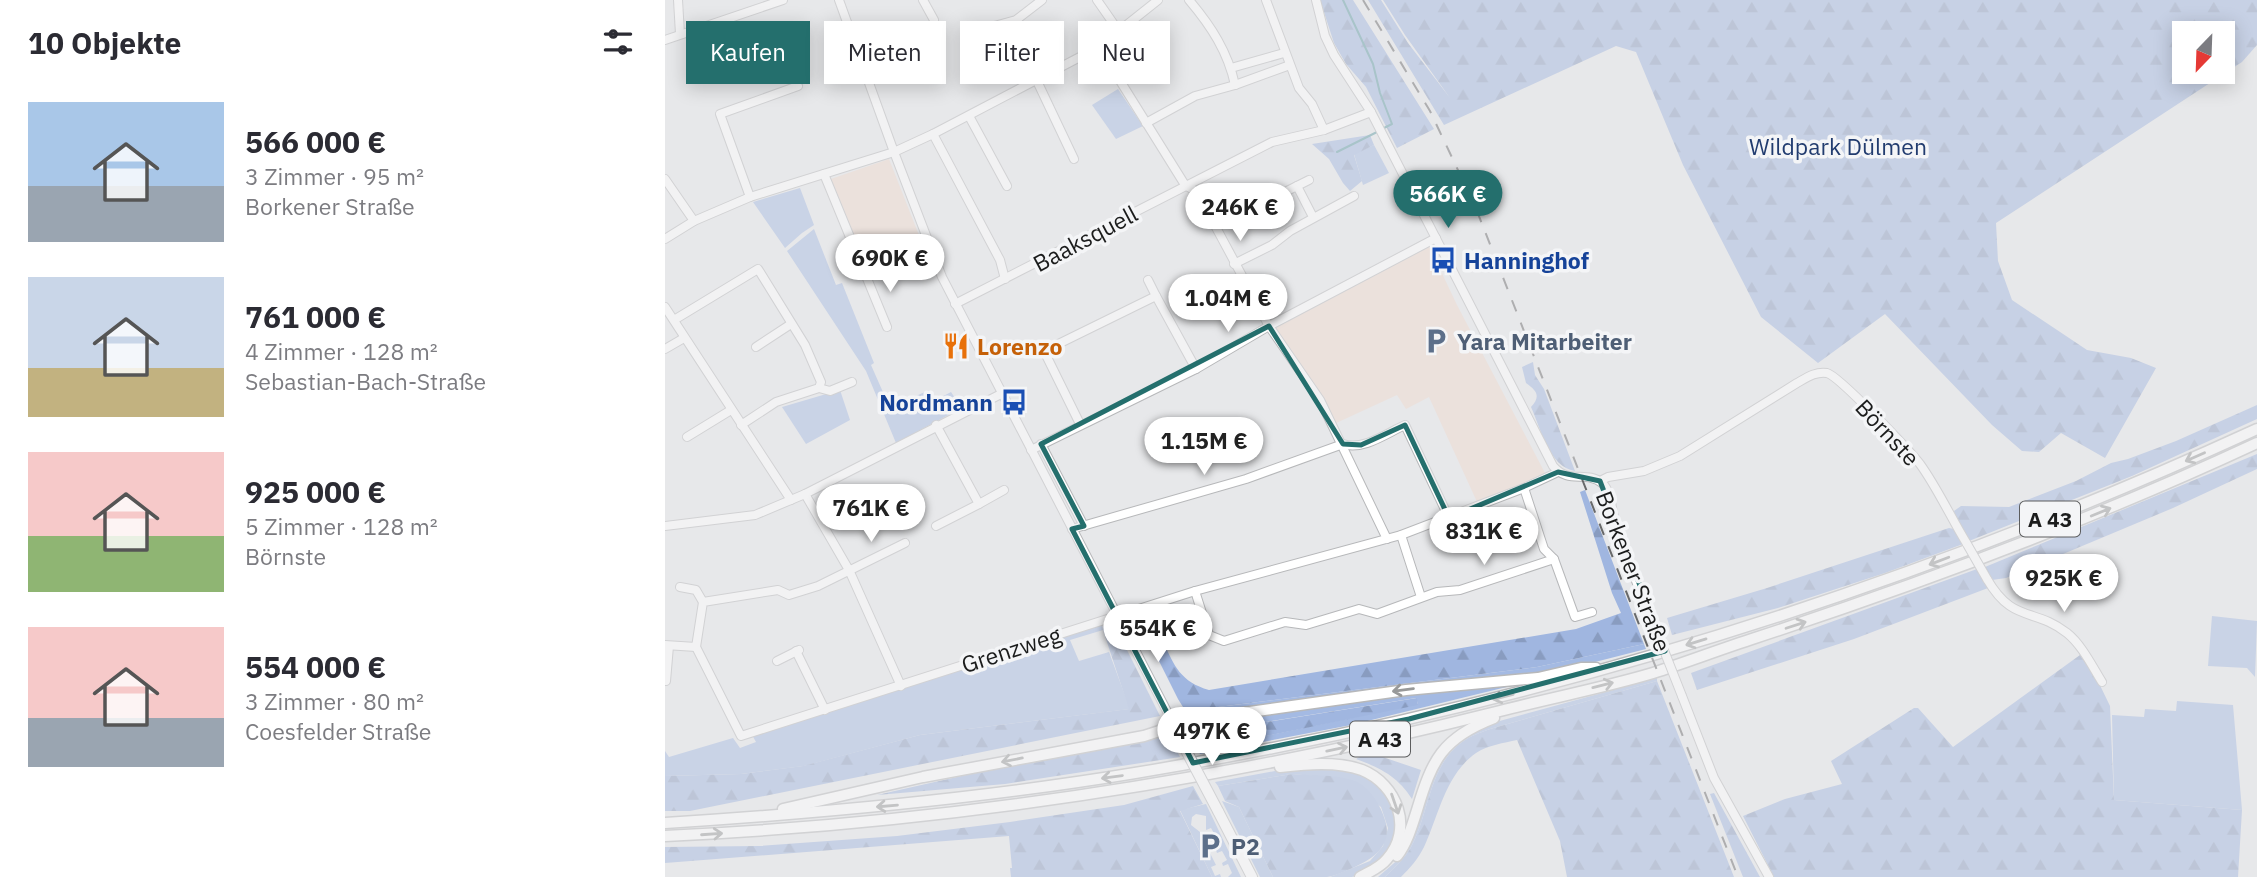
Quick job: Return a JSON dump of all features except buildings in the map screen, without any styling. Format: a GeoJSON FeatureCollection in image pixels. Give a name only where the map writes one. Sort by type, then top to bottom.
{"type":"FeatureCollection","features":[{"type":"Feature","properties":{"kind":"highway","name":"A 43"},"geometry":{"type":"LineString","coordinates":[[665,823],[906,804],[1136,773],[1341,735],[1477,703],[1616,667],[1839,597],[2071,510],[2257,429]]}},
{"type":"Feature","properties":{"kind":"highway","name":"A 43"},"geometry":{"type":"LineString","coordinates":[[665,836],[758,831],[1048,801],[1222,773],[1387,738],[1537,701],[1650,673],[1933,578],[2134,498],[2257,443]]}},
{"type":"Feature","properties":{"kind":"highway"},"geometry":{"type":"LineString","coordinates":[[723,819],[803,806],[923,777],[1144,736],[1193,720],[1406,690],[1538,678],[1581,668],[1616,667]]}},
{"type":"Feature","properties":{"kind":"highway"},"geometry":{"type":"LineString","coordinates":[[1371,877],[1390,864],[1400,852],[1411,829],[1427,779],[1439,755],[1458,736],[1482,723],[1537,701]]}},
{"type":"Feature","properties":{"kind":"highway"},"geometry":{"type":"LineString","coordinates":[[1222,773],[1293,765],[1333,765],[1361,770],[1383,783],[1397,804],[1399,837],[1387,860],[1360,877]]}},
{"type":"Feature","properties":{"kind":"main road"},"geometry":{"type":"LineString","coordinates":[[1174,725],[1252,877]]}},
{"type":"Feature","properties":{"kind":"street"},"geometry":{"type":"LineString","coordinates":[[678,0],[680,34]]}},
{"type":"Feature","properties":{"kind":"street"},"geometry":{"type":"LineString","coordinates":[[665,40],[783,0]]}},
{"type":"Feature","properties":{"kind":"street"},"geometry":{"type":"LineString","coordinates":[[839,0],[930,248],[955,304],[1174,725]]}},
{"type":"Feature","properties":{"kind":"street"},"geometry":{"type":"LineString","coordinates":[[923,0],[934,20]]}},
{"type":"Feature","properties":{"kind":"street"},"geometry":{"type":"LineString","coordinates":[[1012,21],[1042,0]]}},
{"type":"Feature","properties":{"kind":"street"},"geometry":{"type":"LineString","coordinates":[[1097,0],[1112,21]]}},
{"type":"Feature","properties":{"kind":"street"},"geometry":{"type":"LineString","coordinates":[[1134,21],[1158,0]]}},
{"type":"Feature","properties":{"kind":"street"},"geometry":{"type":"LineString","coordinates":[[1189,0],[1211,26],[1231,68],[1235,86]]}},
{"type":"Feature","properties":{"kind":"street"},"geometry":{"type":"LineString","coordinates":[[1266,0],[1299,88],[1312,104],[1324,130]]}},
{"type":"Feature","properties":{"kind":"street"},"geometry":{"type":"LineString","coordinates":[[1316,0],[1325,36],[1334,55],[1371,112],[1558,472]]}},
{"type":"Feature","properties":{"kind":"street"},"geometry":{"type":"LineString","coordinates":[[1231,68],[1284,53]]}},
{"type":"Feature","properties":{"kind":"street"},"geometry":{"type":"LineString","coordinates":[[1146,123],[1195,96],[1235,86],[1290,65]]}},
{"type":"Feature","properties":{"kind":"street"},"geometry":{"type":"LineString","coordinates":[[665,239],[694,221],[750,197],[894,152],[1031,84]]}},
{"type":"Feature","properties":{"kind":"street"},"geometry":{"type":"LineString","coordinates":[[1038,84],[1075,159]]}},
{"type":"Feature","properties":{"kind":"street"},"geometry":{"type":"LineString","coordinates":[[1122,84],[1185,185],[1197,191],[1269,326],[1320,400],[1387,540]]}},
{"type":"Feature","properties":{"kind":"street"},"geometry":{"type":"LineString","coordinates":[[750,197],[720,114],[798,86]]}},
{"type":"Feature","properties":{"kind":"street","name":"Baaksquell"},"geometry":{"type":"LineString","coordinates":[[955,304],[1272,142],[1324,130],[1371,112]]}},
{"type":"Feature","properties":{"kind":"street"},"geometry":{"type":"LineString","coordinates":[[969,116],[1007,186]]}},
{"type":"Feature","properties":{"kind":"street"},"geometry":{"type":"LineString","coordinates":[[933,134],[1000,260],[1005,279]]}},
{"type":"Feature","properties":{"kind":"street"},"geometry":{"type":"LineString","coordinates":[[824,174],[887,327]]}},
{"type":"Feature","properties":{"kind":"street"},"geometry":{"type":"LineString","coordinates":[[1287,191],[1309,180]]}},
{"type":"Feature","properties":{"kind":"street"},"geometry":{"type":"LineString","coordinates":[[666,183],[694,221]]}},
{"type":"Feature","properties":{"kind":"street"},"geometry":{"type":"LineString","coordinates":[[1297,186],[1313,218]]}},
{"type":"Feature","properties":{"kind":"street"},"geometry":{"type":"LineString","coordinates":[[1234,264],[1272,245],[1290,230],[1354,196]]}},
{"type":"Feature","properties":{"kind":"street"},"geometry":{"type":"LineString","coordinates":[[1031,450],[1196,369],[1269,326],[1436,238]]}},
{"type":"Feature","properties":{"kind":"street"},"geometry":{"type":"LineString","coordinates":[[674,320],[758,269],[805,345],[821,382],[819,388]]}},
{"type":"Feature","properties":{"kind":"street"},"geometry":{"type":"LineString","coordinates":[[1148,279],[1196,369]]}},
{"type":"Feature","properties":{"kind":"street"},"geometry":{"type":"LineString","coordinates":[[1080,424],[1044,351],[1156,296]]}},
{"type":"Feature","properties":{"kind":"street"},"geometry":{"type":"LineString","coordinates":[[665,307],[791,500]]}},
{"type":"Feature","properties":{"kind":"street"},"geometry":{"type":"LineString","coordinates":[[756,347],[791,324]]}},
{"type":"Feature","properties":{"kind":"street"},"geometry":{"type":"LineString","coordinates":[[665,349],[684,338]]}},
{"type":"Feature","properties":{"kind":"street","name":"Börnste"},"geometry":{"type":"LineString","coordinates":[[1600,481],[1608,477],[1644,471],[1680,456],[1797,383],[1814,374],[1828,373],[1855,395],[1919,464],[1996,595],[2011,608],[2049,622],[2069,634],[2102,682]]}},
{"type":"Feature","properties":{"kind":"street"},"geometry":{"type":"LineString","coordinates":[[741,425],[776,402],[819,388],[830,391],[852,382]]}},
{"type":"Feature","properties":{"kind":"street"},"geometry":{"type":"LineString","coordinates":[[665,526],[755,515],[806,494],[1001,394]]}},
{"type":"Feature","properties":{"kind":"street"},"geometry":{"type":"LineString","coordinates":[[687,437],[731,410]]}},
{"type":"Feature","properties":{"kind":"street"},"geometry":{"type":"LineString","coordinates":[[936,425],[979,504]]}},
{"type":"Feature","properties":{"kind":"street"},"geometry":{"type":"LineString","coordinates":[[1072,529],[1245,479],[1343,444],[1352,447],[1361,445],[1405,425],[1449,517]]}},
{"type":"Feature","properties":{"kind":"street"},"geometry":{"type":"LineString","coordinates":[[1041,444],[1084,526]]}},
{"type":"Feature","properties":{"kind":"street","name":"Borkener Straße"},"geometry":{"type":"LineString","coordinates":[[1558,472],[1573,478],[1591,477],[1600,481],[1608,492],[1627,558],[1714,778],[1769,877]]}},
{"type":"Feature","properties":{"kind":"street","name":"Grenzweg"},"geometry":{"type":"LineString","coordinates":[[696,647],[741,736],[1195,591],[1401,536],[1558,472]]}},
{"type":"Feature","properties":{"kind":"street"},"geometry":{"type":"LineString","coordinates":[[1524,488],[1544,549],[1554,559],[1575,617],[1592,612]]}},
{"type":"Feature","properties":{"kind":"street"},"geometry":{"type":"LineString","coordinates":[[936,526],[1004,490]]}},
{"type":"Feature","properties":{"kind":"street"},"geometry":{"type":"LineString","coordinates":[[806,494],[849,570],[901,686]]}},
{"type":"Feature","properties":{"kind":"street"},"geometry":{"type":"LineString","coordinates":[[1401,536],[1421,597]]}},
{"type":"Feature","properties":{"kind":"street"},"geometry":{"type":"LineString","coordinates":[[703,602],[778,590],[789,595],[818,586],[905,543]]}},
{"type":"Feature","properties":{"kind":"street"},"geometry":{"type":"LineString","coordinates":[[1195,591],[1209,635],[1224,641],[1285,622],[1307,625],[1359,609],[1377,614],[1437,592],[1460,590],[1554,559]]}},
{"type":"Feature","properties":{"kind":"street"},"geometry":{"type":"LineString","coordinates":[[666,681],[667,646],[696,647],[703,602],[696,590],[680,587]]}},
{"type":"Feature","properties":{"kind":"street"},"geometry":{"type":"LineString","coordinates":[[777,661],[798,651],[825,710]]}},
{"type":"Feature","properties":{"kind":"highlighted area"},"geometry":{"type":"Polygon","coordinates":[[[1269,326],[1343,444],[1361,445],[1405,425],[1449,518],[1558,472],[1600,481],[1665,651],[1409,719],[1193,763],[1072,529],[1084,526],[1041,444],[1269,326]]]}},
{"type":"Feature","properties":{"kind":"shaded area"},"geometry":{"type":"Polygon","coordinates":[[[1118,89],[1143,126],[1116,139],[1092,105],[1118,89]]]}},
{"type":"Feature","properties":{"kind":"shaded area"},"geometry":{"type":"Polygon","coordinates":[[[1374,145],[1389,173],[1363,185],[1354,154],[1374,145]]]}},
{"type":"Feature","properties":{"kind":"shaded area"},"geometry":{"type":"Polygon","coordinates":[[[889,159],[924,248],[866,271],[828,180],[889,159]]]}},
{"type":"Feature","properties":{"kind":"shaded area"},"geometry":{"type":"Polygon","coordinates":[[[800,188],[814,225],[785,248],[753,202],[800,188]]]}},
{"type":"Feature","properties":{"kind":"shaded area"},"geometry":{"type":"Polygon","coordinates":[[[814,229],[836,285],[842,283],[874,363],[871,365],[890,408],[929,390],[934,401],[951,392],[955,398],[949,401],[954,412],[896,443],[866,371],[787,251],[814,229]]]}},
{"type":"Feature","properties":{"kind":"shaded area"},"geometry":{"type":"Polygon","coordinates":[[[1429,246],[1545,473],[1544,477],[1478,504],[1429,397],[1406,409],[1397,395],[1334,424],[1273,329],[1429,246]]]}},
{"type":"Feature","properties":{"kind":"shaded area"},"geometry":{"type":"Polygon","coordinates":[[[840,390],[850,420],[806,444],[782,407],[840,390]]]}},
{"type":"Feature","properties":{"kind":"shaded area"},"geometry":{"type":"Polygon","coordinates":[[[2212,616],[2257,621],[2255,677],[2247,668],[2208,666],[2212,616]]]}},
{"type":"Feature","properties":{"kind":"shaded area"},"geometry":{"type":"Polygon","coordinates":[[[1101,621],[1103,630],[1070,640],[1079,661],[1109,652],[1130,709],[920,735],[804,766],[741,774],[665,776],[665,751],[669,757],[733,738],[740,748],[756,742],[751,733],[1101,621]]]}},
{"type":"Feature","properties":{"kind":"shaded area"},"geometry":{"type":"Polygon","coordinates":[[[1644,644],[1646,649],[1552,673],[1191,716],[1180,713],[1183,707],[1194,710],[1537,667],[1644,644]]]}},
{"type":"Feature","properties":{"kind":"shaded area"},"geometry":{"type":"Polygon","coordinates":[[[1657,678],[1657,681],[1490,729],[1465,740],[1444,762],[1410,849],[1385,877],[1378,877],[1401,857],[1443,756],[1460,739],[1485,725],[1657,678]]]}},
{"type":"Feature","properties":{"kind":"shaded area"},"geometry":{"type":"Polygon","coordinates":[[[1523,683],[1351,725],[1200,754],[1198,750],[1418,704],[1416,698],[1191,734],[1187,728],[1442,688],[1523,683]]]}},
{"type":"Feature","properties":{"kind":"shaded area"},"geometry":{"type":"Polygon","coordinates":[[[2177,701],[2233,705],[2242,810],[2114,800],[2112,715],[2144,717],[2145,709],[2176,711],[2177,701]]]}},
{"type":"Feature","properties":{"kind":"shaded area"},"geometry":{"type":"Polygon","coordinates":[[[1326,767],[1365,775],[1384,788],[1397,821],[1394,843],[1373,868],[1352,877],[1330,877],[1370,861],[1383,846],[1388,828],[1381,807],[1344,779],[1292,774],[1218,786],[1215,782],[1275,771],[1326,767]]]}},
{"type":"Feature","properties":{"kind":"shaded area"},"geometry":{"type":"Polygon","coordinates":[[[1222,801],[1239,807],[1273,877],[1260,877],[1222,801]]]}},
{"type":"Feature","properties":{"kind":"shaded area"},"geometry":{"type":"Polygon","coordinates":[[[1206,804],[1241,877],[1228,877],[1232,873],[1228,864],[1223,866],[1222,863],[1227,860],[1222,851],[1217,853],[1216,850],[1221,847],[1217,838],[1211,840],[1210,837],[1215,835],[1211,828],[1206,830],[1206,816],[1196,814],[1192,817],[1191,825],[1200,832],[1205,841],[1200,844],[1204,853],[1209,851],[1216,865],[1211,867],[1215,876],[1220,874],[1221,877],[1212,877],[1180,810],[1206,804]]]}},
{"type":"Feature","properties":{"kind":"green space"},"geometry":{"type":"Polygon","coordinates":[[[1320,0],[1353,0],[1434,129],[1397,148],[1366,87],[1346,64],[1334,43],[1320,0]]]}},
{"type":"Feature","properties":{"kind":"green space","name":"Wildpark Dülmen"},"geometry":{"type":"Polygon","coordinates":[[[1368,0],[1381,0],[1408,43],[1450,98],[1383,0],[2257,0],[2257,45],[2235,67],[2235,21],[2172,21],[2172,84],[2208,84],[1996,223],[1998,261],[2012,300],[2087,350],[2131,358],[2156,368],[2105,458],[2061,433],[2039,452],[2022,451],[1992,425],[1885,314],[1818,363],[1761,317],[1683,165],[1636,52],[1616,46],[1444,125],[1368,0]]]}},
{"type":"Feature","properties":{"kind":"green space"},"geometry":{"type":"Polygon","coordinates":[[[1370,135],[1374,145],[1354,155],[1362,181],[1350,191],[1329,159],[1312,144],[1370,135]]]}},
{"type":"Feature","properties":{"kind":"green space"},"geometry":{"type":"Polygon","coordinates":[[[1533,362],[1535,375],[1544,389],[1575,471],[1566,468],[1552,455],[1542,436],[1531,407],[1536,400],[1536,394],[1526,383],[1522,367],[1533,362]]]}},
{"type":"Feature","properties":{"kind":"green space"},"geometry":{"type":"Polygon","coordinates":[[[2257,405],[2257,419],[2132,476],[1969,541],[1956,520],[1954,511],[1961,506],[2009,507],[2076,481],[2111,463],[2176,441],[2257,405]]]}},
{"type":"Feature","properties":{"kind":"green space"},"geometry":{"type":"Polygon","coordinates":[[[2257,454],[2257,469],[2173,508],[2006,578],[1992,580],[1985,567],[2257,454]]]}},
{"type":"Feature","properties":{"kind":"green space"},"geometry":{"type":"Polygon","coordinates":[[[1585,490],[1644,644],[1537,667],[1194,710],[1183,707],[1142,627],[1140,620],[1145,614],[1153,637],[1163,641],[1185,678],[1209,690],[1576,629],[1621,613],[1612,593],[1580,492],[1585,490]]]}},
{"type":"Feature","properties":{"kind":"green space"},"geometry":{"type":"Polygon","coordinates":[[[1949,528],[1954,529],[1963,544],[1778,608],[1672,635],[1667,618],[1949,528]]]}},
{"type":"Feature","properties":{"kind":"green space"},"geometry":{"type":"Polygon","coordinates":[[[1977,569],[1988,588],[1854,639],[1697,690],[1691,673],[1977,569]]]}},
{"type":"Feature","properties":{"kind":"green space"},"geometry":{"type":"Polygon","coordinates":[[[1111,624],[1117,630],[1160,716],[690,811],[665,811],[665,776],[741,774],[803,766],[920,735],[1129,709],[1103,630],[1103,626],[1111,624]]]}},
{"type":"Feature","properties":{"kind":"green space"},"geometry":{"type":"Polygon","coordinates":[[[2080,655],[2096,677],[2110,706],[2114,800],[2242,810],[2238,877],[1774,877],[1743,816],[1785,799],[1842,784],[1831,761],[1914,708],[1918,708],[1953,747],[2080,655]]]}},
{"type":"Feature","properties":{"kind":"green space"},"geometry":{"type":"Polygon","coordinates":[[[1657,681],[1734,877],[1567,877],[1560,841],[1517,740],[1486,748],[1465,762],[1450,784],[1424,847],[1416,859],[1401,877],[1385,877],[1410,849],[1444,762],[1465,740],[1490,729],[1657,681]]]}},
{"type":"Feature","properties":{"kind":"green space"},"geometry":{"type":"Polygon","coordinates":[[[1417,698],[1418,705],[1198,750],[1191,734],[1417,698]]]}},
{"type":"Feature","properties":{"kind":"green space"},"geometry":{"type":"Polygon","coordinates":[[[1169,736],[1180,757],[1005,784],[877,795],[1010,765],[1169,736]]]}},
{"type":"Feature","properties":{"kind":"green space"},"geometry":{"type":"Polygon","coordinates":[[[1368,752],[1421,770],[1412,799],[1388,774],[1356,759],[1368,752]]]}},
{"type":"Feature","properties":{"kind":"green space"},"geometry":{"type":"Polygon","coordinates":[[[1292,774],[1342,778],[1357,782],[1367,789],[1381,809],[1387,830],[1383,846],[1378,852],[1356,866],[1330,877],[1273,877],[1239,807],[1225,801],[1218,786],[1292,774]]]}},
{"type":"Feature","properties":{"kind":"green space"},"geometry":{"type":"Polygon","coordinates":[[[1193,786],[1203,804],[1180,811],[1212,877],[1011,877],[1009,836],[665,863],[665,847],[759,846],[897,836],[1124,805],[1193,786]]]}},
{"type":"Feature","properties":{"kind":"green space"},"geometry":{"type":"Polygon","coordinates":[[[1714,793],[1760,877],[1743,877],[1710,794],[1714,793]]]}},
{"type":"Feature","properties":{"kind":"waterway"},"geometry":{"type":"LineString","coordinates":[[1343,0],[1373,64],[1392,124],[1382,129]]}},
{"type":"Feature","properties":{"kind":"waterway"},"geometry":{"type":"LineString","coordinates":[[1337,152],[1377,132]]}},
{"type":"Feature","properties":{"kind":"railway"},"geometry":{"type":"LineString","coordinates":[[1363,0],[1430,111],[1475,206],[1738,877]]}},
{"type":"Feature","properties":{"kind":"place","name":"Hanninghof"},"geometry":{"type":"Point","coordinates":[1443,260]}},
{"type":"Feature","properties":{"kind":"place","name":"Yara Mitarbeiter"},"geometry":{"type":"Point","coordinates":[1436,341]}},
{"type":"Feature","properties":{"kind":"place","name":"Lorenzo"},"geometry":{"type":"Point","coordinates":[956,346]}},
{"type":"Feature","properties":{"kind":"place","name":"Nordmann"},"geometry":{"type":"Point","coordinates":[1014,402]}},
{"type":"Feature","properties":{"kind":"place","name":"P2"},"geometry":{"type":"Point","coordinates":[1210,846]}}]}
